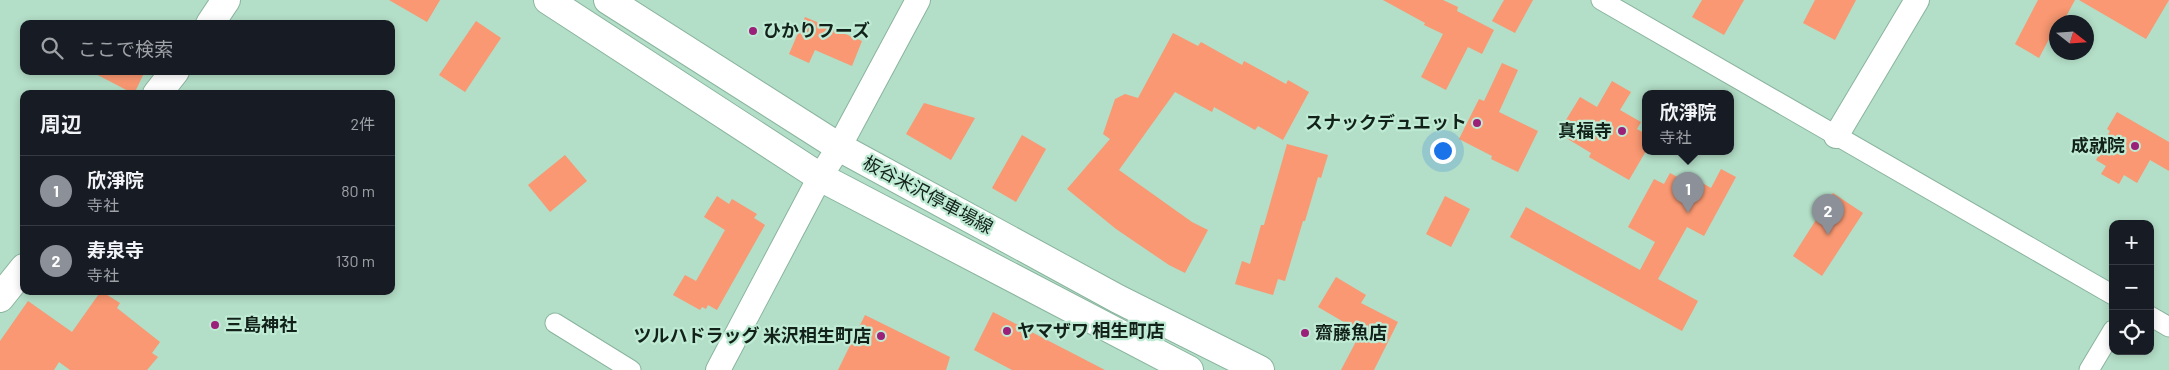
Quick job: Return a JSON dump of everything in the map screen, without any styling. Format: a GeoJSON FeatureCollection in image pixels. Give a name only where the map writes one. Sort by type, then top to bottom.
{"type":"FeatureCollection","features":[{"type":"Feature","properties":{"kind":"main road"},"geometry":{"type":"LineString","coordinates":[[213,20],[226,0]]}},
{"type":"Feature","properties":{"kind":"main road","name":"板谷米沢停車場線"},"geometry":{"type":"LineString","coordinates":[[548,0],[820,177],[1189,370]]}},
{"type":"Feature","properties":{"kind":"main road","name":"板谷米沢停車場線"},"geometry":{"type":"LineString","coordinates":[[608,0],[839,147],[1118,299],[1260,370]]}},
{"type":"Feature","properties":{"kind":"main road"},"geometry":{"type":"LineString","coordinates":[[161,90],[172,75]]}},
{"type":"Feature","properties":{"kind":"main road"},"geometry":{"type":"LineString","coordinates":[[0,298],[20,273]]}},
{"type":"Feature","properties":{"kind":"street"},"geometry":{"type":"LineString","coordinates":[[718,370],[820,177],[839,147],[918,0]]}},
{"type":"Feature","properties":{"kind":"street"},"geometry":{"type":"LineString","coordinates":[[1601,0],[2109,293]]}},
{"type":"Feature","properties":{"kind":"street"},"geometry":{"type":"LineString","coordinates":[[1836,136],[1917,0]]}},
{"type":"Feature","properties":{"kind":"street"},"geometry":{"type":"LineString","coordinates":[[2154,318],[2169,327]]}},
{"type":"Feature","properties":{"kind":"street"},"geometry":{"type":"LineString","coordinates":[[555,323],[631,370]]}},
{"type":"Feature","properties":{"kind":"street"},"geometry":{"type":"LineString","coordinates":[[2089,370],[2109,337]]}},
{"type":"Feature","properties":{"kind":"building"},"geometry":{"type":"Polygon","coordinates":[[[389,0],[440,0],[427,22],[389,0]]]}},
{"type":"Feature","properties":{"kind":"building"},"geometry":{"type":"Polygon","coordinates":[[[1383,0],[1443,0],[1458,7],[1457,11],[1494,30],[1482,54],[1468,47],[1446,90],[1421,77],[1443,34],[1424,25],[1425,23],[1383,0]]]}},
{"type":"Feature","properties":{"kind":"building"},"geometry":{"type":"Polygon","coordinates":[[[1504,0],[1533,0],[1515,33],[1492,21],[1504,0]]]}},
{"type":"Feature","properties":{"kind":"building"},"geometry":{"type":"Polygon","coordinates":[[[1702,0],[1744,0],[1724,35],[1692,17],[1702,0]]]}},
{"type":"Feature","properties":{"kind":"building"},"geometry":{"type":"Polygon","coordinates":[[[1815,0],[1856,0],[1835,40],[1803,23],[1815,0]]]}},
{"type":"Feature","properties":{"kind":"building"},"geometry":{"type":"Polygon","coordinates":[[[2038,0],[2075,0],[2067,15],[2049,15],[2049,39],[2039,58],[2015,44],[2038,0]]]}},
{"type":"Feature","properties":{"kind":"building"},"geometry":{"type":"Polygon","coordinates":[[[2079,0],[2169,0],[2146,39],[2079,0]]]}},
{"type":"Feature","properties":{"kind":"building"},"geometry":{"type":"Polygon","coordinates":[[[805,17],[862,41],[852,66],[815,50],[809,63],[789,54],[805,17]]]}},
{"type":"Feature","properties":{"kind":"building"},"geometry":{"type":"Polygon","coordinates":[[[476,21],[501,38],[465,92],[439,75],[476,21]]]}},
{"type":"Feature","properties":{"kind":"building"},"geometry":{"type":"Polygon","coordinates":[[[1173,33],[1198,46],[1201,42],[1242,65],[1244,61],[1286,84],[1288,80],[1309,92],[1283,140],[1258,126],[1255,130],[1214,107],[1212,112],[1175,92],[1119,170],[1192,222],[1208,230],[1185,273],[1169,265],[1116,229],[1067,189],[1110,139],[1103,134],[1115,99],[1125,94],[1138,98],[1173,33]]]}},
{"type":"Feature","properties":{"kind":"building"},"geometry":{"type":"Polygon","coordinates":[[[1502,63],[1518,70],[1499,112],[1538,131],[1518,172],[1491,159],[1492,156],[1459,139],[1479,99],[1484,101],[1502,63]]]}},
{"type":"Feature","properties":{"kind":"building"},"geometry":{"type":"Polygon","coordinates":[[[98,75],[143,75],[136,90],[126,90],[98,75]]]}},
{"type":"Feature","properties":{"kind":"building","name":"真福寺"},"geometry":{"type":"Polygon","coordinates":[[[1612,81],[1631,92],[1620,110],[1641,122],[1637,129],[1642,132],[1642,155],[1644,155],[1629,180],[1589,157],[1591,153],[1558,133],[1580,97],[1597,107],[1612,81]]]}},
{"type":"Feature","properties":{"kind":"building"},"geometry":{"type":"Polygon","coordinates":[[[924,103],[975,118],[951,160],[906,134],[924,103]]]}},
{"type":"Feature","properties":{"kind":"building","name":"成就院"},"geometry":{"type":"Polygon","coordinates":[[[2117,112],[2169,142],[2169,171],[2150,160],[2137,183],[2124,175],[2119,184],[2101,174],[2106,166],[2096,160],[2101,151],[2099,150],[2110,131],[2107,129],[2117,112]]]}},
{"type":"Feature","properties":{"kind":"building"},"geometry":{"type":"Polygon","coordinates":[[[1022,135],[1046,149],[1016,202],[992,188],[1022,135]]]}},
{"type":"Feature","properties":{"kind":"building"},"geometry":{"type":"Polygon","coordinates":[[[1287,144],[1328,155],[1321,178],[1318,177],[1285,281],[1278,279],[1273,295],[1235,284],[1242,261],[1250,264],[1261,225],[1264,225],[1287,144]]]}},
{"type":"Feature","properties":{"kind":"building"},"geometry":{"type":"Polygon","coordinates":[[[565,155],[587,181],[550,212],[528,185],[565,155]]]}},
{"type":"Feature","properties":{"kind":"building"},"geometry":{"type":"Polygon","coordinates":[[[1721,169],[1736,177],[1704,236],[1687,227],[1658,279],[1698,301],[1682,331],[1510,237],[1526,207],[1640,270],[1655,242],[1628,227],[1654,179],[1664,184],[1670,173],[1691,184],[1694,178],[1711,188],[1721,169]]]}},
{"type":"Feature","properties":{"kind":"building"},"geometry":{"type":"Polygon","coordinates":[[[1833,193],[1863,213],[1822,276],[1793,256],[1833,193]]]}},
{"type":"Feature","properties":{"kind":"building"},"geometry":{"type":"Polygon","coordinates":[[[717,196],[729,204],[732,199],[757,214],[754,218],[765,225],[717,310],[708,305],[706,309],[702,307],[700,310],[673,295],[685,275],[696,281],[725,230],[704,217],[717,196]]]}},
{"type":"Feature","properties":{"kind":"building"},"geometry":{"type":"Polygon","coordinates":[[[1445,196],[1470,209],[1451,247],[1426,234],[1445,196]]]}},
{"type":"Feature","properties":{"kind":"building"},"geometry":{"type":"Polygon","coordinates":[[[1336,277],[1366,295],[1361,303],[1398,322],[1374,370],[1341,370],[1361,332],[1318,307],[1336,277]]]}},
{"type":"Feature","properties":{"kind":"building"},"geometry":{"type":"Polygon","coordinates":[[[98,295],[107,295],[120,303],[117,308],[160,342],[152,353],[158,357],[147,370],[70,370],[59,362],[54,370],[0,370],[0,341],[28,301],[72,332],[98,295]]]}},
{"type":"Feature","properties":{"kind":"building","name":"ヤマザワ 相生町店"},"geometry":{"type":"Polygon","coordinates":[[[993,312],[1105,370],[1012,370],[974,350],[993,312]]]}},
{"type":"Feature","properties":{"kind":"building","name":"ツルハドラッグ 米沢相生町店"},"geometry":{"type":"Polygon","coordinates":[[[865,315],[950,357],[946,370],[838,370],[865,315]]]}},
{"type":"Feature","properties":{"kind":"place","name":"ひかりフーズ"},"geometry":{"type":"Point","coordinates":[753,31]}},
{"type":"Feature","properties":{"kind":"place","name":"スナックデュエット"},"geometry":{"type":"Point","coordinates":[1477,123]}},
{"type":"Feature","properties":{"kind":"place","name":"真福寺"},"geometry":{"type":"Point","coordinates":[1622,131]}},
{"type":"Feature","properties":{"kind":"place","name":"成就院"},"geometry":{"type":"Point","coordinates":[2135,146]}},
{"type":"Feature","properties":{"kind":"place","name":"欣淨院"},"geometry":{"type":"Point","coordinates":[1688,213]}},
{"type":"Feature","properties":{"kind":"place","name":"寿泉寺"},"geometry":{"type":"Point","coordinates":[1828,235]}},
{"type":"Feature","properties":{"kind":"place","name":"三島神社"},"geometry":{"type":"Point","coordinates":[215,325]}},
{"type":"Feature","properties":{"kind":"place","name":"ヤマザワ 相生町店"},"geometry":{"type":"Point","coordinates":[1007,331]}},
{"type":"Feature","properties":{"kind":"place","name":"齋藤魚店"},"geometry":{"type":"Point","coordinates":[1305,333]}},
{"type":"Feature","properties":{"kind":"place","name":"ツルハドラッグ 米沢相生町店"},"geometry":{"type":"Point","coordinates":[881,336]}}]}
